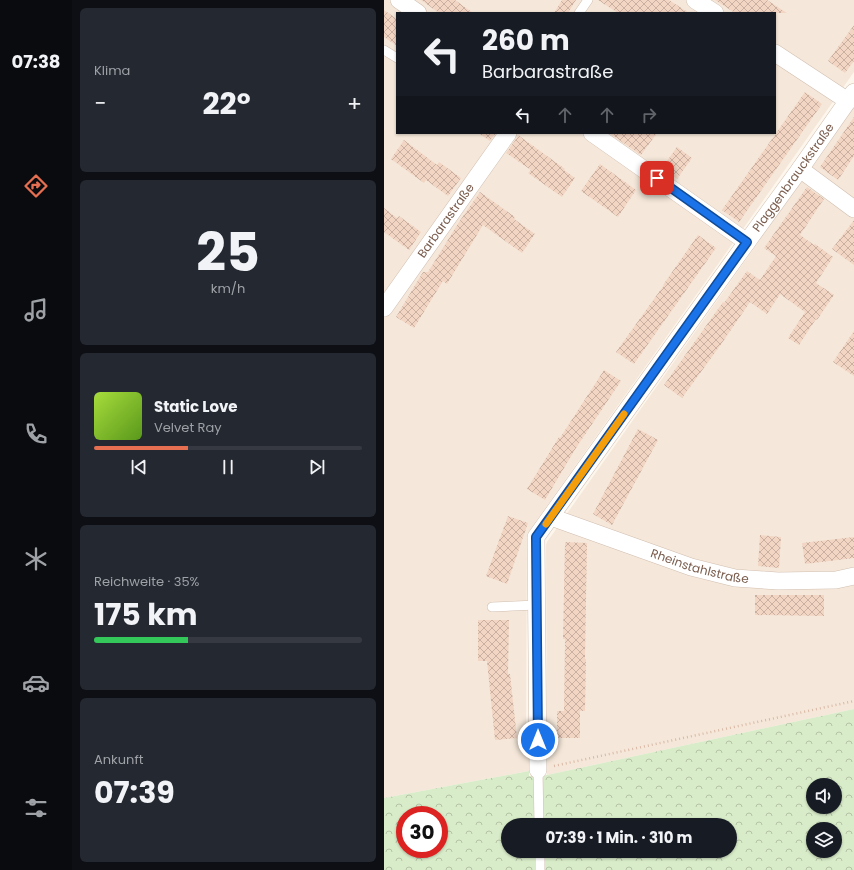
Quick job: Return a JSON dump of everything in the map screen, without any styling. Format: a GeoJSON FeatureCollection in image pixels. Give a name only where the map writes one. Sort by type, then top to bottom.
{"type":"FeatureCollection","features":[{"type":"Feature","properties":{"kind":"street"},"geometry":{"type":"LineString","coordinates":[[399,0],[417,12]]}},
{"type":"Feature","properties":{"kind":"street"},"geometry":{"type":"LineString","coordinates":[[695,0],[713,12]]}},
{"type":"Feature","properties":{"kind":"street"},"geometry":{"type":"LineString","coordinates":[[776,54],[851,97]]}},
{"type":"Feature","properties":{"kind":"street","name":"Plaggenbrauckstraße"},"geometry":{"type":"LineString","coordinates":[[538,770],[536,537],[851,97]]}},
{"type":"Feature","properties":{"kind":"street","name":"Barbarastraße"},"geometry":{"type":"LineString","coordinates":[[384,308],[507,134]]}},
{"type":"Feature","properties":{"kind":"street"},"geometry":{"type":"LineString","coordinates":[[593,134],[747,242]]}},
{"type":"Feature","properties":{"kind":"street"},"geometry":{"type":"LineString","coordinates":[[800,169],[854,209]]}},
{"type":"Feature","properties":{"kind":"street","name":"Rheinstahlstraße"},"geometry":{"type":"LineString","coordinates":[[551,517],[691,568],[735,578],[778,581],[836,580],[854,576]]}},
{"type":"Feature","properties":{"kind":"lane"},"geometry":{"type":"LineString","coordinates":[[580,12],[588,0]]}},
{"type":"Feature","properties":{"kind":"lane"},"geometry":{"type":"LineString","coordinates":[[384,50],[396,57]]}},
{"type":"Feature","properties":{"kind":"lane"},"geometry":{"type":"LineString","coordinates":[[492,607],[537,605]]}},
{"type":"Feature","properties":{"kind":"lane","name":"Plaggenbrauckstraße"},"geometry":{"type":"LineString","coordinates":[[538,770],[539,818]]}},
{"type":"Feature","properties":{"kind":"lane"},"geometry":{"type":"LineString","coordinates":[[540,858],[540,870]]}},
{"type":"Feature","properties":{"kind":"path"},"geometry":{"type":"LineString","coordinates":[[538,770],[854,701]]}},
{"type":"Feature","properties":{"kind":"shaded area"},"geometry":{"type":"Polygon","coordinates":[[[384,0],[854,0],[854,72],[527,534],[526,748],[530,751],[529,771],[384,798],[384,0]]]}},
{"type":"Feature","properties":{"kind":"shaded area"},"geometry":{"type":"Polygon","coordinates":[[[854,107],[854,709],[547,775],[547,542],[854,107]]]}},
{"type":"Feature","properties":{"kind":"green space"},"geometry":{"type":"Polygon","coordinates":[[[854,709],[854,870],[384,870],[384,798],[529,771],[529,776],[547,775],[854,709]]]}},
{"type":"Feature","properties":{"kind":"building"},"geometry":{"type":"Polygon","coordinates":[[[421,0],[455,0],[472,12],[438,12],[421,0]]]}},
{"type":"Feature","properties":{"kind":"building"},"geometry":{"type":"Polygon","coordinates":[[[562,0],[576,0],[569,12],[555,12],[562,0]]]}},
{"type":"Feature","properties":{"kind":"building"},"geometry":{"type":"Polygon","coordinates":[[[598,0],[669,0],[687,12],[616,12],[598,0]]]}},
{"type":"Feature","properties":{"kind":"building"},"geometry":{"type":"Polygon","coordinates":[[[715,0],[767,0],[787,13],[776,12],[733,12],[715,0]]]}},
{"type":"Feature","properties":{"kind":"building"},"geometry":{"type":"Polygon","coordinates":[[[384,10],[396,18],[396,45],[384,37],[384,10]]]}},
{"type":"Feature","properties":{"kind":"building"},"geometry":{"type":"Polygon","coordinates":[[[854,25],[854,61],[845,73],[828,61],[854,25]]]}},
{"type":"Feature","properties":{"kind":"building"},"geometry":{"type":"Polygon","coordinates":[[[805,92],[822,104],[739,222],[722,210],[805,92]]]}},
{"type":"Feature","properties":{"kind":"building"},"geometry":{"type":"Polygon","coordinates":[[[854,117],[854,156],[838,180],[820,167],[854,117]]]}},
{"type":"Feature","properties":{"kind":"building"},"geometry":{"type":"Polygon","coordinates":[[[480,134],[495,134],[490,141],[480,134]]]}},
{"type":"Feature","properties":{"kind":"building"},"geometry":{"type":"Polygon","coordinates":[[[610,134],[656,134],[641,155],[610,134]]]}},
{"type":"Feature","properties":{"kind":"building"},"geometry":{"type":"Polygon","coordinates":[[[518,135],[575,178],[562,197],[528,173],[531,170],[506,153],[518,135]]]}},
{"type":"Feature","properties":{"kind":"building"},"geometry":{"type":"Polygon","coordinates":[[[404,140],[437,165],[439,162],[461,178],[448,196],[426,180],[424,183],[391,159],[404,140]]]}},
{"type":"Feature","properties":{"kind":"building"},"geometry":{"type":"Polygon","coordinates":[[[677,147],[692,158],[677,179],[662,168],[677,147]]]}},
{"type":"Feature","properties":{"kind":"building"},"geometry":{"type":"Polygon","coordinates":[[[600,164],[636,190],[618,217],[581,191],[600,164]]]}},
{"type":"Feature","properties":{"kind":"building"},"geometry":{"type":"Polygon","coordinates":[[[807,187],[824,199],[800,235],[833,257],[816,283],[834,295],[799,345],[788,338],[805,312],[780,294],[767,314],[750,302],[682,398],[664,385],[747,271],[760,280],[776,256],[764,248],[807,187]]]}},
{"type":"Feature","properties":{"kind":"building"},"geometry":{"type":"Polygon","coordinates":[[[480,192],[515,217],[514,219],[535,234],[522,253],[483,225],[447,284],[443,281],[414,328],[396,317],[423,272],[428,272],[459,222],[480,192]]]}},
{"type":"Feature","properties":{"kind":"building"},"geometry":{"type":"Polygon","coordinates":[[[384,208],[397,218],[399,216],[421,232],[409,250],[384,232],[384,208]]]}},
{"type":"Feature","properties":{"kind":"building"},"geometry":{"type":"Polygon","coordinates":[[[854,220],[854,265],[832,249],[854,220]]]}},
{"type":"Feature","properties":{"kind":"building"},"geometry":{"type":"Polygon","coordinates":[[[698,235],[716,248],[634,364],[616,352],[698,235]]]}},
{"type":"Feature","properties":{"kind":"building"},"geometry":{"type":"Polygon","coordinates":[[[854,331],[854,376],[833,362],[854,331]]]}},
{"type":"Feature","properties":{"kind":"building"},"geometry":{"type":"Polygon","coordinates":[[[604,370],[621,381],[576,448],[545,500],[527,489],[559,437],[560,438],[604,370]]]}},
{"type":"Feature","properties":{"kind":"building"},"geometry":{"type":"Polygon","coordinates":[[[638,429],[658,440],[612,525],[593,514],[638,429]]]}},
{"type":"Feature","properties":{"kind":"building"},"geometry":{"type":"Polygon","coordinates":[[[508,516],[528,523],[507,584],[486,576],[508,516]]]}},
{"type":"Feature","properties":{"kind":"building"},"geometry":{"type":"Polygon","coordinates":[[[760,535],[781,537],[779,568],[758,566],[760,535]]]}},
{"type":"Feature","properties":{"kind":"building"},"geometry":{"type":"Polygon","coordinates":[[[854,537],[854,558],[805,564],[802,543],[854,537]]]}},
{"type":"Feature","properties":{"kind":"building"},"geometry":{"type":"Polygon","coordinates":[[[565,542],[587,543],[585,711],[580,711],[580,738],[557,738],[557,711],[564,711],[565,639],[563,639],[565,542]]]}},
{"type":"Feature","properties":{"kind":"building"},"geometry":{"type":"Polygon","coordinates":[[[755,595],[824,595],[824,616],[755,615],[755,595]]]}},
{"type":"Feature","properties":{"kind":"building"},"geometry":{"type":"Polygon","coordinates":[[[478,620],[509,620],[508,674],[510,674],[517,738],[495,740],[487,661],[478,661],[478,620]]]}},
{"type":"Feature","properties":{"kind":"slow traffic"},"geometry":{"type":"LineString","coordinates":[[546,524],[624,414]]}},
{"type":"Feature","properties":{"kind":"route"},"geometry":{"type":"LineString","coordinates":[[538,740],[536,537],[747,242],[657,178]]}}]}
